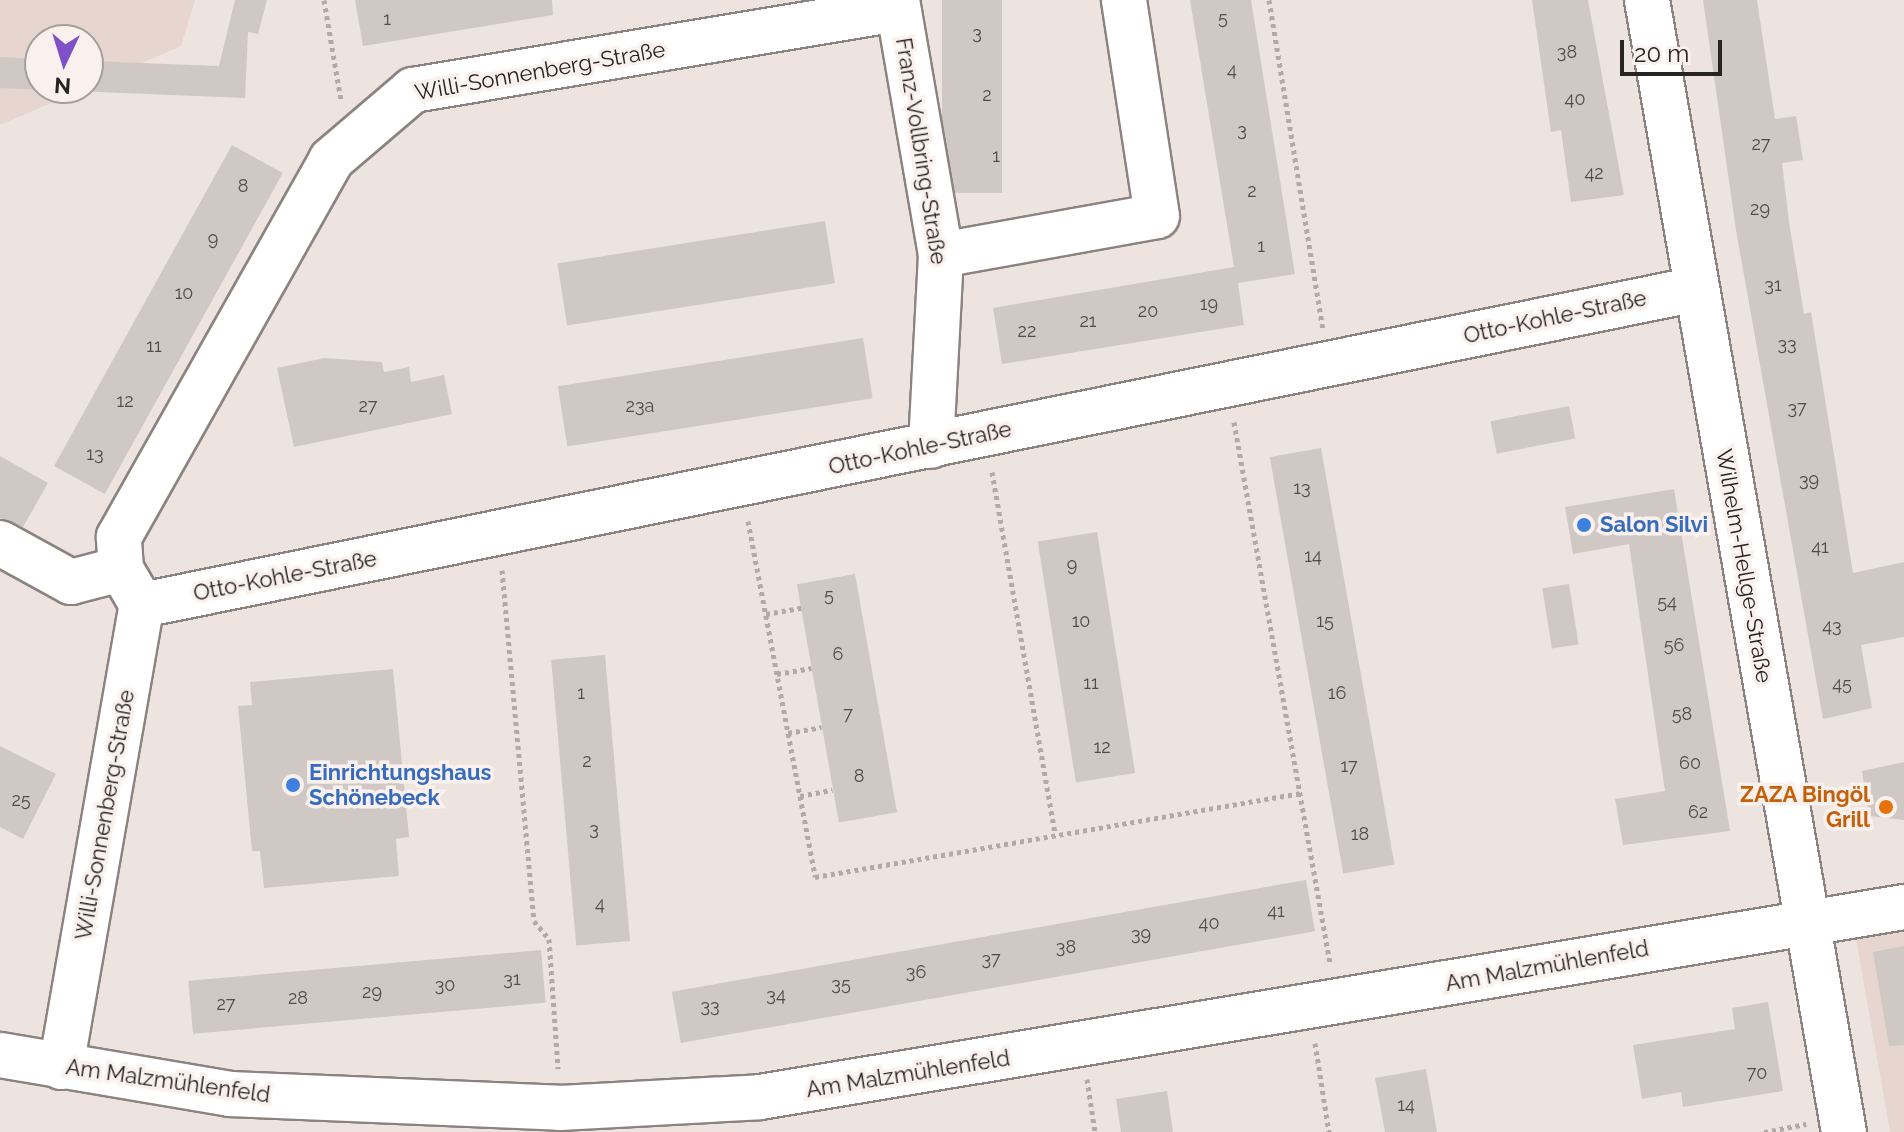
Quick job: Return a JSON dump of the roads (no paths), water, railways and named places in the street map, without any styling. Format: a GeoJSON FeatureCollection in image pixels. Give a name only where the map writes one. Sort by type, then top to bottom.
{"type":"FeatureCollection","features":[{"type":"Feature","properties":{"kind":"street"},"geometry":{"type":"LineString","coordinates":[[941,255],[1157,216],[1124,0]]}},
{"type":"Feature","properties":{"kind":"street","name":"Wilhelm-Hellge-Straße"},"geometry":{"type":"LineString","coordinates":[[1647,0],[1844,1132]]}},
{"type":"Feature","properties":{"kind":"street","name":"Franz-Vollbring-Straße"},"geometry":{"type":"LineString","coordinates":[[898,4],[941,255],[931,446]]}},
{"type":"Feature","properties":{"kind":"street","name":"Willi-Sonnenberg-Straße"},"geometry":{"type":"LineString","coordinates":[[61,1067],[132,587],[119,537],[331,160],[368,123],[413,90],[898,4]]}},
{"type":"Feature","properties":{"kind":"street","name":"Otto-Kohle-Straße"},"geometry":{"type":"LineString","coordinates":[[132,587],[498,533],[1697,289]]}},
{"type":"Feature","properties":{"kind":"street"},"geometry":{"type":"LineString","coordinates":[[0,543],[71,582],[132,587]]}},
{"type":"Feature","properties":{"kind":"street","name":"Am Malzmühlenfeld"},"geometry":{"type":"LineString","coordinates":[[0,1055],[230,1094],[508,1119],[560,1108],[760,1097],[1083,1046],[1809,920],[1904,907]]}},
{"type":"Feature","properties":{"kind":"place","name":"Salon Silvi"},"geometry":{"type":"Point","coordinates":[1584,525]}},
{"type":"Feature","properties":{"kind":"place","name":"Einrichtungshaus Schönebeck"},"geometry":{"type":"Point","coordinates":[293,785]}},
{"type":"Feature","properties":{"kind":"place","name":"ZAZA Bingöl Grill"},"geometry":{"type":"Point","coordinates":[1886,807]}}]}
